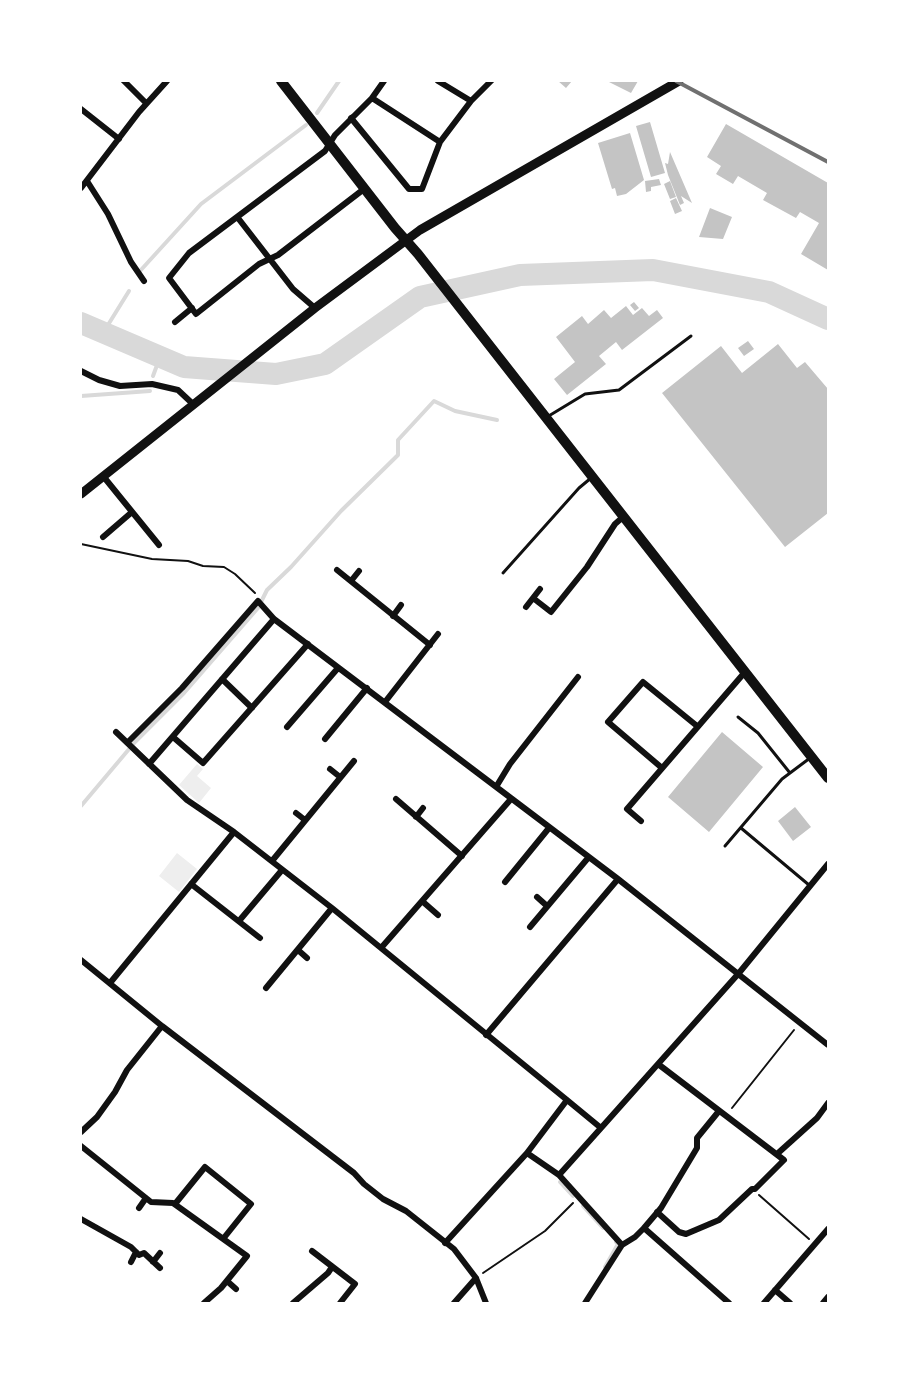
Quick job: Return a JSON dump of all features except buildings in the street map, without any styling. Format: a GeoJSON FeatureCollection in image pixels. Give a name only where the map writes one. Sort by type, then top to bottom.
{"type":"FeatureCollection","features":[{"type":"Feature","properties":{"kind":"main road"},"geometry":{"type":"LineString","coordinates":[[281,81],[828,778]]}},
{"type":"Feature","properties":{"kind":"main road"},"geometry":{"type":"LineString","coordinates":[[81,494],[279,336],[420,230],[679,81]]}},
{"type":"Feature","properties":{"kind":"street"},"geometry":{"type":"LineString","coordinates":[[124,81],[146,103]]}},
{"type":"Feature","properties":{"kind":"street"},"geometry":{"type":"LineString","coordinates":[[81,188],[146,103],[167,81]]}},
{"type":"Feature","properties":{"kind":"street"},"geometry":{"type":"LineString","coordinates":[[364,189],[270,260],[260,264],[196,314],[169,278],[189,253],[325,151],[335,135],[372,98],[384,81]]}},
{"type":"Feature","properties":{"kind":"street"},"geometry":{"type":"LineString","coordinates":[[438,81],[471,101]]}},
{"type":"Feature","properties":{"kind":"street"},"geometry":{"type":"LineString","coordinates":[[351,118],[409,189],[422,189],[440,142],[471,101],[491,81]]}},
{"type":"Feature","properties":{"kind":"street"},"geometry":{"type":"LineString","coordinates":[[372,98],[440,142]]}},
{"type":"Feature","properties":{"kind":"street"},"geometry":{"type":"LineString","coordinates":[[81,110],[118,139]]}},
{"type":"Feature","properties":{"kind":"street"},"geometry":{"type":"LineString","coordinates":[[87,181],[108,214],[131,262],[144,281]]}},
{"type":"Feature","properties":{"kind":"street"},"geometry":{"type":"LineString","coordinates":[[238,218],[293,289],[315,308]]}},
{"type":"Feature","properties":{"kind":"street"},"geometry":{"type":"LineString","coordinates":[[175,322],[192,309]]}},
{"type":"Feature","properties":{"kind":"street"},"geometry":{"type":"LineString","coordinates":[[81,371],[99,380],[120,386],[152,384],[178,390],[194,405]]}},
{"type":"Feature","properties":{"kind":"street"},"geometry":{"type":"LineString","coordinates":[[103,476],[159,544]]}},
{"type":"Feature","properties":{"kind":"street"},"geometry":{"type":"LineString","coordinates":[[103,537],[132,512]]}},
{"type":"Feature","properties":{"kind":"street"},"geometry":{"type":"LineString","coordinates":[[533,598],[551,612],[587,567],[615,524],[623,517]]}},
{"type":"Feature","properties":{"kind":"street"},"geometry":{"type":"LineString","coordinates":[[587,567],[595,573]]}},
{"type":"Feature","properties":{"kind":"street"},"geometry":{"type":"LineString","coordinates":[[338,570],[430,645]]}},
{"type":"Feature","properties":{"kind":"street"},"geometry":{"type":"LineString","coordinates":[[351,581],[359,571]]}},
{"type":"Feature","properties":{"kind":"street"},"geometry":{"type":"LineString","coordinates":[[526,607],[540,589]]}},
{"type":"Feature","properties":{"kind":"street"},"geometry":{"type":"LineString","coordinates":[[130,745],[260,603],[274,619],[618,879],[828,1045]]}},
{"type":"Feature","properties":{"kind":"street"},"geometry":{"type":"LineString","coordinates":[[393,616],[401,605]]}},
{"type":"Feature","properties":{"kind":"street"},"geometry":{"type":"LineString","coordinates":[[149,764],[274,619]]}},
{"type":"Feature","properties":{"kind":"street"},"geometry":{"type":"LineString","coordinates":[[385,702],[438,634]]}},
{"type":"Feature","properties":{"kind":"street"},"geometry":{"type":"LineString","coordinates":[[172,736],[203,763],[308,644]]}},
{"type":"Feature","properties":{"kind":"street"},"geometry":{"type":"LineString","coordinates":[[287,727],[338,668]]}},
{"type":"Feature","properties":{"kind":"street"},"geometry":{"type":"LineString","coordinates":[[641,821],[627,809],[745,672]]}},
{"type":"Feature","properties":{"kind":"street"},"geometry":{"type":"LineString","coordinates":[[182,675],[188,681]]}},
{"type":"Feature","properties":{"kind":"street"},"geometry":{"type":"LineString","coordinates":[[496,788],[510,764],[578,677]]}},
{"type":"Feature","properties":{"kind":"street"},"geometry":{"type":"LineString","coordinates":[[222,680],[252,708]]}},
{"type":"Feature","properties":{"kind":"street"},"geometry":{"type":"LineString","coordinates":[[662,768],[608,722],[643,682],[698,726]]}},
{"type":"Feature","properties":{"kind":"street"},"geometry":{"type":"LineString","coordinates":[[325,739],[367,688]]}},
{"type":"Feature","properties":{"kind":"street"},"geometry":{"type":"LineString","coordinates":[[116,732],[187,801],[234,832],[332,908],[601,1128]]}},
{"type":"Feature","properties":{"kind":"street"},"geometry":{"type":"LineString","coordinates":[[272,861],[354,761]]}},
{"type":"Feature","properties":{"kind":"street"},"geometry":{"type":"LineString","coordinates":[[330,769],[340,777]]}},
{"type":"Feature","properties":{"kind":"street"},"geometry":{"type":"LineString","coordinates":[[396,799],[462,856]]}},
{"type":"Feature","properties":{"kind":"street"},"geometry":{"type":"LineString","coordinates":[[381,948],[511,799]]}},
{"type":"Feature","properties":{"kind":"street"},"geometry":{"type":"LineString","coordinates":[[416,817],[423,808]]}},
{"type":"Feature","properties":{"kind":"street"},"geometry":{"type":"LineString","coordinates":[[296,813],[305,820]]}},
{"type":"Feature","properties":{"kind":"street"},"geometry":{"type":"LineString","coordinates":[[505,882],[549,828]]}},
{"type":"Feature","properties":{"kind":"street"},"geometry":{"type":"LineString","coordinates":[[110,983],[234,832]]}},
{"type":"Feature","properties":{"kind":"street"},"geometry":{"type":"LineString","coordinates":[[530,927],[588,858]]}},
{"type":"Feature","properties":{"kind":"street"},"geometry":{"type":"LineString","coordinates":[[559,1175],[739,973],[828,864]]}},
{"type":"Feature","properties":{"kind":"street"},"geometry":{"type":"LineString","coordinates":[[239,921],[282,870]]}},
{"type":"Feature","properties":{"kind":"street"},"geometry":{"type":"LineString","coordinates":[[486,1035],[618,879]]}},
{"type":"Feature","properties":{"kind":"street"},"geometry":{"type":"LineString","coordinates":[[191,884],[260,938]]}},
{"type":"Feature","properties":{"kind":"street"},"geometry":{"type":"LineString","coordinates":[[537,897],[547,906]]}},
{"type":"Feature","properties":{"kind":"street"},"geometry":{"type":"LineString","coordinates":[[422,901],[438,915]]}},
{"type":"Feature","properties":{"kind":"street"},"geometry":{"type":"LineString","coordinates":[[266,988],[332,908]]}},
{"type":"Feature","properties":{"kind":"street"},"geometry":{"type":"LineString","coordinates":[[298,950],[307,958]]}},
{"type":"Feature","properties":{"kind":"street"},"geometry":{"type":"LineString","coordinates":[[81,960],[162,1026],[354,1173],[382,1199],[406,1210],[454,1249],[476,1278],[486,1303]]}},
{"type":"Feature","properties":{"kind":"street"},"geometry":{"type":"LineString","coordinates":[[81,1132],[97,1117],[127,1070],[162,1026]]}},
{"type":"Feature","properties":{"kind":"street"},"geometry":{"type":"LineString","coordinates":[[657,1212],[679,1232],[686,1234],[719,1220],[784,1160],[658,1064]]}},
{"type":"Feature","properties":{"kind":"street"},"geometry":{"type":"LineString","coordinates":[[445,1243],[527,1153],[567,1100]]}},
{"type":"Feature","properties":{"kind":"street"},"geometry":{"type":"LineString","coordinates":[[777,1154],[817,1118],[828,1103]]}},
{"type":"Feature","properties":{"kind":"street"},"geometry":{"type":"LineString","coordinates":[[585,1303],[622,1245],[635,1238],[661,1208],[697,1148],[697,1138],[719,1111]]}},
{"type":"Feature","properties":{"kind":"street"},"geometry":{"type":"LineString","coordinates":[[81,1146],[151,1202],[175,1204],[247,1256],[227,1281],[204,1303]]}},
{"type":"Feature","properties":{"kind":"street"},"geometry":{"type":"LineString","coordinates":[[527,1153],[559,1175],[622,1245]]}},
{"type":"Feature","properties":{"kind":"street"},"geometry":{"type":"LineString","coordinates":[[175,1204],[205,1167],[250,1204],[223,1239]]}},
{"type":"Feature","properties":{"kind":"street"},"geometry":{"type":"LineString","coordinates":[[139,1208],[146,1198]]}},
{"type":"Feature","properties":{"kind":"street"},"geometry":{"type":"LineString","coordinates":[[83,1222],[139,1255],[144,1253],[160,1268]]}},
{"type":"Feature","properties":{"kind":"street"},"geometry":{"type":"LineString","coordinates":[[644,1228],[729,1303]]}},
{"type":"Feature","properties":{"kind":"street"},"geometry":{"type":"LineString","coordinates":[[764,1303],[828,1229]]}},
{"type":"Feature","properties":{"kind":"street"},"geometry":{"type":"LineString","coordinates":[[312,1251],[355,1284],[340,1303]]}},
{"type":"Feature","properties":{"kind":"street"},"geometry":{"type":"LineString","coordinates":[[130,1262],[136,1252]]}},
{"type":"Feature","properties":{"kind":"street"},"geometry":{"type":"LineString","coordinates":[[153,1262],[160,1253]]}},
{"type":"Feature","properties":{"kind":"street"},"geometry":{"type":"LineString","coordinates":[[293,1303],[332,1267]]}},
{"type":"Feature","properties":{"kind":"street"},"geometry":{"type":"LineString","coordinates":[[454,1303],[476,1278]]}},
{"type":"Feature","properties":{"kind":"street"},"geometry":{"type":"LineString","coordinates":[[227,1281],[236,1289]]}},
{"type":"Feature","properties":{"kind":"street"},"geometry":{"type":"LineString","coordinates":[[775,1290],[790,1303]]}},
{"type":"Feature","properties":{"kind":"street"},"geometry":{"type":"LineString","coordinates":[[823,1303],[828,1297]]}},
{"type":"Feature","properties":{"kind":"lane"},"geometry":{"type":"LineString","coordinates":[[545,418],[585,394],[619,390],[691,336]]}},
{"type":"Feature","properties":{"kind":"lane"},"geometry":{"type":"LineString","coordinates":[[503,573],[579,488],[592,477]]}},
{"type":"Feature","properties":{"kind":"lane"},"geometry":{"type":"LineString","coordinates":[[738,717],[758,734],[790,773]]}},
{"type":"Feature","properties":{"kind":"lane"},"geometry":{"type":"LineString","coordinates":[[725,846],[782,779],[812,757]]}},
{"type":"Feature","properties":{"kind":"lane"},"geometry":{"type":"LineString","coordinates":[[741,828],[809,885]]}},
{"type":"Feature","properties":{"kind":"path"},"geometry":{"type":"LineString","coordinates":[[81,544],[152,559],[188,561],[203,566],[224,567],[254,590],[260,603]]}},
{"type":"Feature","properties":{"kind":"path"},"geometry":{"type":"LineString","coordinates":[[725,1117],[800,1023]]}},
{"type":"Feature","properties":{"kind":"path"},"geometry":{"type":"LineString","coordinates":[[752,1189],[815,1245]]}},
{"type":"Feature","properties":{"kind":"path"},"geometry":{"type":"LineString","coordinates":[[476,1278],[545,1231],[580,1197]]}},
{"type":"Feature","properties":{"kind":"shaded area"},"geometry":{"type":"Polygon","coordinates":[[[197,764],[203,769],[197,776],[211,788],[199,803],[179,785],[197,764]]]}},
{"type":"Feature","properties":{"kind":"shaded area"},"geometry":{"type":"Polygon","coordinates":[[[177,853],[197,869],[179,892],[159,876],[177,853]]]}},
{"type":"Feature","properties":{"kind":"waterway"},"geometry":{"type":"LineString","coordinates":[[317,113],[339,81]]}},
{"type":"Feature","properties":{"kind":"waterway"},"geometry":{"type":"LineString","coordinates":[[140,271],[201,204],[306,125]]}},
{"type":"Feature","properties":{"kind":"waterway"},"geometry":{"type":"LineString","coordinates":[[81,323],[184,367],[276,374],[325,364],[420,297],[520,275],[653,270],[769,292],[828,319]]}},
{"type":"Feature","properties":{"kind":"waterway"},"geometry":{"type":"LineString","coordinates":[[103,333],[129,291]]}},
{"type":"Feature","properties":{"kind":"waterway"},"geometry":{"type":"LineString","coordinates":[[153,376],[160,357]]}},
{"type":"Feature","properties":{"kind":"waterway"},"geometry":{"type":"LineString","coordinates":[[81,396],[150,391]]}},
{"type":"Feature","properties":{"kind":"waterway"},"geometry":{"type":"LineString","coordinates":[[81,806],[135,742],[184,693],[258,608],[267,590],[341,511],[398,455],[398,440],[434,401],[455,411],[497,420]]}},
{"type":"Feature","properties":{"kind":"waterway"},"geometry":{"type":"LineString","coordinates":[[560,1182],[573,1196]]}},
{"type":"Feature","properties":{"kind":"waterway"},"geometry":{"type":"LineString","coordinates":[[583,1206],[603,1228]]}},
{"type":"Feature","properties":{"kind":"waterway"},"geometry":{"type":"LineString","coordinates":[[605,1267],[618,1244],[616,1242]]}},
{"type":"Feature","properties":{"kind":"railway"},"geometry":{"type":"LineString","coordinates":[[676,81],[828,162]]}}]}
